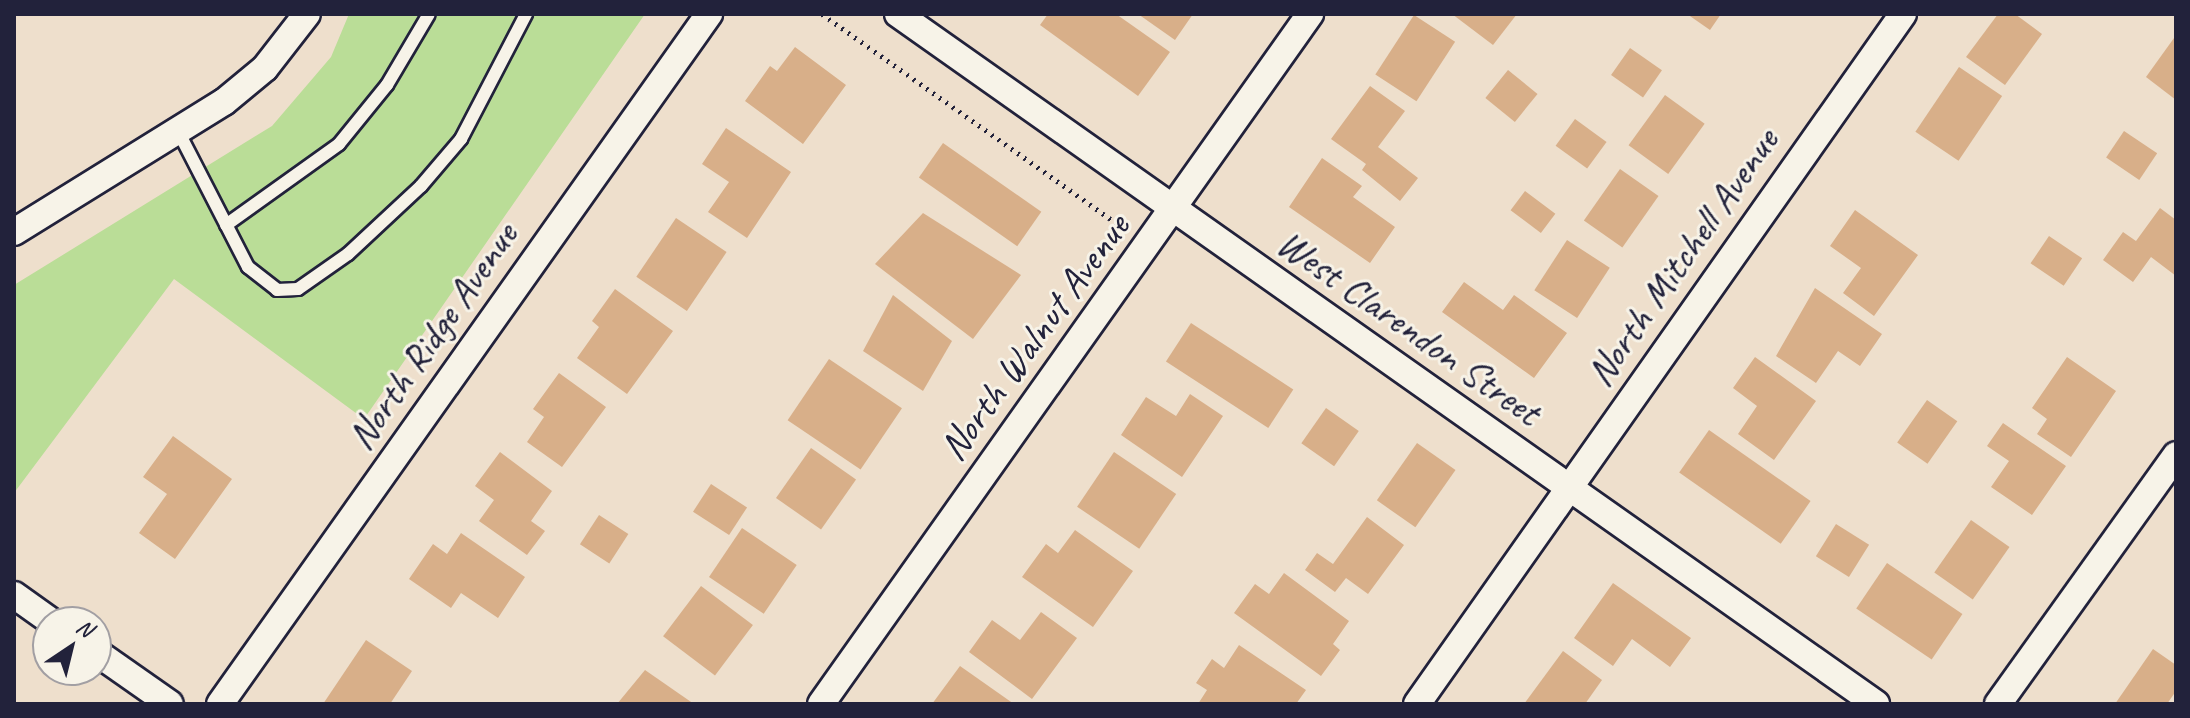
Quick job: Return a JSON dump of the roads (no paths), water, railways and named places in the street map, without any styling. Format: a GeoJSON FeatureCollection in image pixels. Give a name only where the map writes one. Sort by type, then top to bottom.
{"type":"FeatureCollection","features":[{"type":"Feature","properties":{"kind":"street"},"geometry":{"type":"LineString","coordinates":[[14,232],[178,131],[265,68],[307,14]]}},
{"type":"Feature","properties":{"kind":"street","name":"North Ridge Avenue"},"geometry":{"type":"LineString","coordinates":[[220,704],[709,14]]}},
{"type":"Feature","properties":{"kind":"street","name":"West Clarendon Street"},"geometry":{"type":"LineString","coordinates":[[898,14],[1173,212],[1876,704]]}},
{"type":"Feature","properties":{"kind":"street","name":"North Walnut Avenue"},"geometry":{"type":"LineString","coordinates":[[821,704],[1173,212],[1310,14]]}},
{"type":"Feature","properties":{"kind":"street","name":"North Mitchell Avenue"},"geometry":{"type":"LineString","coordinates":[[1417,704],[1903,14]]}},
{"type":"Feature","properties":{"kind":"street"},"geometry":{"type":"LineString","coordinates":[[1998,704],[2176,455]]}},
{"type":"Feature","properties":{"kind":"street"},"geometry":{"type":"LineString","coordinates":[[14,595],[32,608]]}},
{"type":"Feature","properties":{"kind":"street"},"geometry":{"type":"LineString","coordinates":[[112,663],[170,704]]}},
{"type":"Feature","properties":{"kind":"lane"},"geometry":{"type":"LineString","coordinates":[[226,225],[339,144],[387,85],[429,14]]}},
{"type":"Feature","properties":{"kind":"lane"},"geometry":{"type":"LineString","coordinates":[[178,131],[248,267],[277,290],[298,289],[319,275],[421,186],[461,139],[526,14]]}}]}
